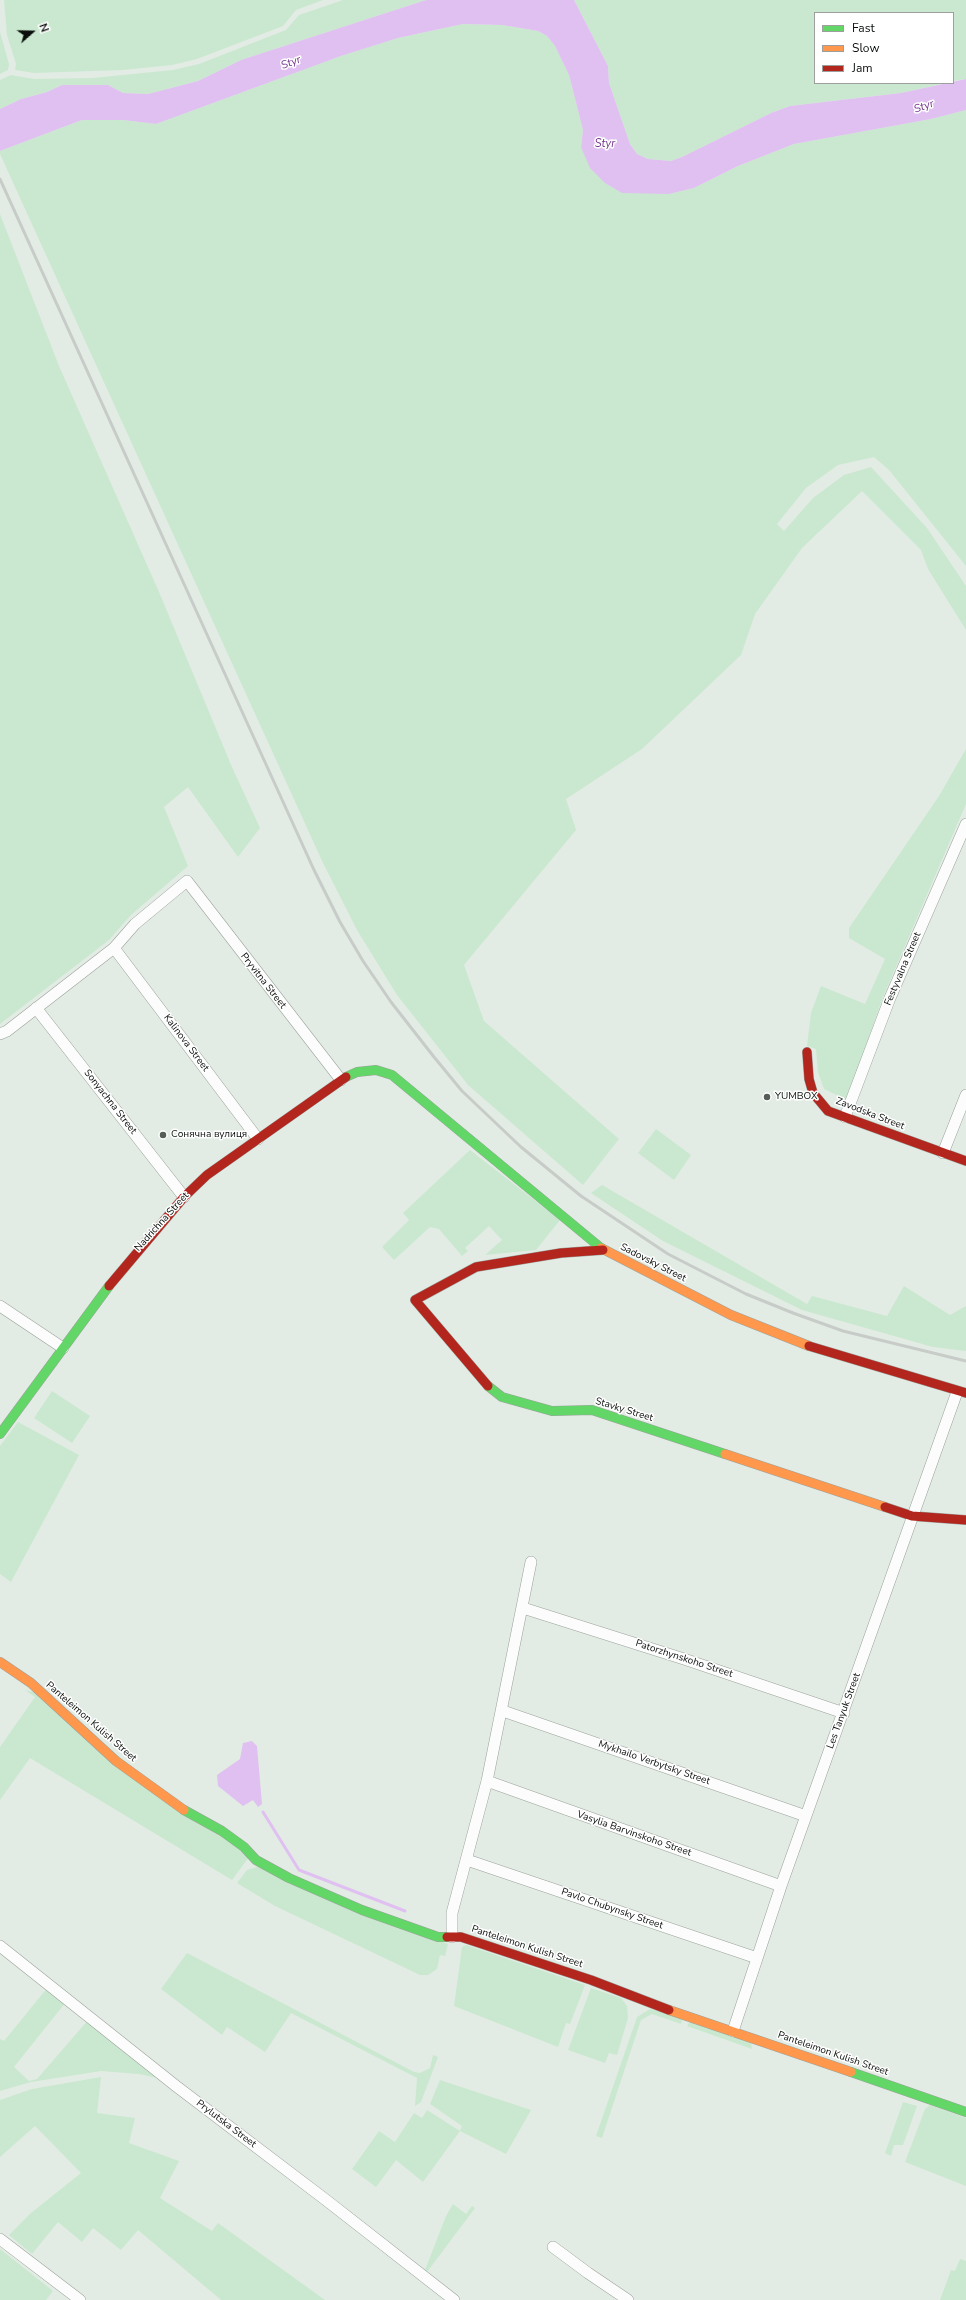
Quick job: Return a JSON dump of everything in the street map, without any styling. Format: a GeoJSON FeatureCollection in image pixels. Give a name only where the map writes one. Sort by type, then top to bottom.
{"type":"FeatureCollection","features":[{"type":"Feature","properties":{"kind":"street","name":"Festyvalna Street"},"geometry":{"type":"LineString","coordinates":[[845,1117],[890,998],[966,824]]}},
{"type":"Feature","properties":{"kind":"street","name":"Pryvitna Street"},"geometry":{"type":"LineString","coordinates":[[114,948],[136,924],[187,881],[341,1080]]}},
{"type":"Feature","properties":{"kind":"street"},"geometry":{"type":"LineString","coordinates":[[0,1034],[7,1031],[114,948]]}},
{"type":"Feature","properties":{"kind":"street","name":"Kalinova Street"},"geometry":{"type":"LineString","coordinates":[[114,948],[258,1139]]}},
{"type":"Feature","properties":{"kind":"street","name":"Sonyachna Street"},"geometry":{"type":"LineString","coordinates":[[36,1008],[184,1197]]}},
{"type":"Feature","properties":{"kind":"street","name":"Zavodska Street"},"geometry":{"type":"LineString","coordinates":[[807,1052],[809,1079],[813,1093],[828,1111],[966,1161]]}},
{"type":"Feature","properties":{"kind":"street","name":"Nadrichna Street"},"geometry":{"type":"LineString","coordinates":[[0,1434],[4,1421],[63,1348],[123,1267],[184,1197],[207,1175],[341,1080],[357,1072],[376,1070]]}},
{"type":"Feature","properties":{"kind":"street","name":"Sadovsky Street"},"geometry":{"type":"LineString","coordinates":[[376,1070],[392,1075],[603,1250],[731,1315],[797,1343],[962,1393]]}},
{"type":"Feature","properties":{"kind":"street"},"geometry":{"type":"LineString","coordinates":[[943,1153],[966,1095]]}},
{"type":"Feature","properties":{"kind":"street","name":"Stavky Street"},"geometry":{"type":"LineString","coordinates":[[603,1250],[561,1253],[476,1267],[415,1300],[491,1389],[502,1397],[552,1411],[592,1410],[912,1516]]}},
{"type":"Feature","properties":{"kind":"street"},"geometry":{"type":"LineString","coordinates":[[0,1306],[63,1348]]}},
{"type":"Feature","properties":{"kind":"street","name":"Les Tanyuk Street"},"geometry":{"type":"LineString","coordinates":[[733,2031],[806,1816],[844,1714],[912,1516],[962,1393]]}},
{"type":"Feature","properties":{"kind":"street"},"geometry":{"type":"LineString","coordinates":[[912,1516],[966,1520]]}},
{"type":"Feature","properties":{"kind":"street"},"geometry":{"type":"LineString","coordinates":[[452,1937],[452,1912],[487,1782],[531,1562]]}},
{"type":"Feature","properties":{"kind":"street","name":"Patorzhynskoho Street"},"geometry":{"type":"LineString","coordinates":[[523,1608],[684,1659],[844,1714]]}},
{"type":"Feature","properties":{"kind":"street","name":"Panteleimon Kulish Street"},"geometry":{"type":"LineString","coordinates":[[0,1662],[31,1683],[116,1761],[185,1811],[222,1831],[244,1847],[256,1860],[290,1878],[362,1910],[438,1937],[461,1937],[590,1980],[638,1999],[966,2112]]}},
{"type":"Feature","properties":{"kind":"street","name":"Mykhailo Verbytsky Street"},"geometry":{"type":"LineString","coordinates":[[502,1711],[806,1816]]}},
{"type":"Feature","properties":{"kind":"street","name":"Vasylia Barvinskoho Street"},"geometry":{"type":"LineString","coordinates":[[487,1782],[782,1886]]}},
{"type":"Feature","properties":{"kind":"street","name":"Pavlo Chubynsky Street"},"geometry":{"type":"LineString","coordinates":[[467,1860],[757,1958]]}},
{"type":"Feature","properties":{"kind":"street","name":"Prylutska Street"},"geometry":{"type":"LineString","coordinates":[[0,1946],[176,2086],[454,2300]]}},
{"type":"Feature","properties":{"kind":"street"},"geometry":{"type":"LineString","coordinates":[[0,2239],[80,2300]]}},
{"type":"Feature","properties":{"kind":"street"},"geometry":{"type":"LineString","coordinates":[[554,2247],[588,2273],[628,2300]]}},
{"type":"Feature","properties":{"kind":"green space"},"geometry":{"type":"Polygon","coordinates":[[[4,0],[323,0],[296,10],[283,26],[197,59],[172,65],[123,70],[34,73],[15,70],[16,64],[7,35],[4,0]]]}},
{"type":"Feature","properties":{"kind":"green space"},"geometry":{"type":"Polygon","coordinates":[[[343,0],[426,0],[241,60],[198,81],[148,94],[123,93],[108,85],[62,85],[47,92],[21,99],[0,109],[0,80],[11,75],[34,79],[93,78],[173,70],[199,64],[286,30],[299,15],[343,0]]]}},
{"type":"Feature","properties":{"kind":"green space"},"geometry":{"type":"Polygon","coordinates":[[[574,0],[966,0],[966,79],[954,81],[954,12],[814,12],[814,84],[942,84],[901,93],[790,106],[771,113],[671,161],[648,159],[637,154],[630,144],[609,83],[608,66],[574,0]]]}},
{"type":"Feature","properties":{"kind":"green space"},"geometry":{"type":"Polygon","coordinates":[[[463,24],[502,25],[538,31],[547,36],[555,46],[569,75],[583,130],[581,147],[653,193],[669,194],[694,188],[738,166],[794,144],[931,119],[966,110],[966,566],[889,470],[874,457],[838,465],[806,488],[777,524],[784,531],[813,498],[844,475],[871,467],[927,528],[966,586],[966,630],[928,569],[921,550],[862,491],[802,548],[755,614],[741,655],[642,749],[566,799],[576,830],[464,965],[484,1021],[619,1139],[583,1185],[468,1085],[397,995],[357,930],[323,863],[0,154],[0,151],[82,120],[123,120],[156,124],[341,56],[398,38],[463,24]]]}},
{"type":"Feature","properties":{"kind":"green space"},"geometry":{"type":"Polygon","coordinates":[[[0,32],[9,64],[8,70],[0,74],[0,32]]]}},
{"type":"Feature","properties":{"kind":"green space"},"geometry":{"type":"Polygon","coordinates":[[[0,214],[59,366],[159,592],[232,767],[260,828],[238,857],[188,787],[164,807],[188,866],[131,915],[109,940],[0,1024],[0,214]]]}},
{"type":"Feature","properties":{"kind":"green space"},"geometry":{"type":"Polygon","coordinates":[[[966,749],[966,804],[883,997],[847,1100],[824,1089],[818,1072],[816,1049],[807,1046],[811,1013],[821,986],[865,1004],[885,959],[849,938],[849,928],[939,796],[966,749]]]}},
{"type":"Feature","properties":{"kind":"green space"},"geometry":{"type":"Polygon","coordinates":[[[656,1129],[691,1155],[674,1180],[638,1153],[656,1129]]]}},
{"type":"Feature","properties":{"kind":"green space"},"geometry":{"type":"Polygon","coordinates":[[[470,1150],[560,1220],[536,1250],[485,1255],[502,1240],[489,1226],[465,1248],[468,1251],[462,1256],[439,1229],[430,1227],[394,1260],[382,1247],[409,1220],[403,1213],[470,1150]]]}},
{"type":"Feature","properties":{"kind":"green space"},"geometry":{"type":"Polygon","coordinates":[[[602,1185],[807,1304],[812,1296],[887,1316],[904,1286],[950,1315],[966,1306],[966,1351],[933,1347],[802,1310],[663,1241],[591,1193],[602,1185]]]}},
{"type":"Feature","properties":{"kind":"green space"},"geometry":{"type":"Polygon","coordinates":[[[52,1391],[90,1416],[72,1443],[34,1418],[52,1391]]]}},
{"type":"Feature","properties":{"kind":"green space"},"geometry":{"type":"Polygon","coordinates":[[[18,1422],[79,1455],[11,1582],[0,1574],[0,1446],[18,1422]]]}},
{"type":"Feature","properties":{"kind":"green space"},"geometry":{"type":"Polygon","coordinates":[[[25,1690],[37,1693],[249,1857],[232,1880],[30,1758],[0,1800],[0,1747],[35,1697],[25,1690]]]}},
{"type":"Feature","properties":{"kind":"green space"},"geometry":{"type":"Polygon","coordinates":[[[261,1866],[448,1944],[445,1956],[440,1955],[437,1969],[428,1975],[420,1975],[275,1906],[237,1883],[247,1870],[261,1866]]]}},
{"type":"Feature","properties":{"kind":"green space"},"geometry":{"type":"Polygon","coordinates":[[[466,1945],[585,1985],[570,2024],[566,2023],[558,2047],[454,2006],[462,1947],[466,1945]]]}},
{"type":"Feature","properties":{"kind":"green space"},"geometry":{"type":"Polygon","coordinates":[[[187,1953],[414,2072],[420,2073],[430,2068],[433,2055],[438,2057],[421,2102],[415,2106],[417,2078],[291,2013],[265,2052],[227,2027],[222,2035],[161,1989],[187,1953]]]}},
{"type":"Feature","properties":{"kind":"green space"},"geometry":{"type":"Polygon","coordinates":[[[48,1987],[66,2002],[14,2067],[29,2081],[37,2079],[89,2019],[162,2079],[139,2074],[101,2071],[31,2082],[0,2091],[0,2039],[4,2041],[48,1987]]]}},
{"type":"Feature","properties":{"kind":"green space"},"geometry":{"type":"Polygon","coordinates":[[[591,1988],[621,1998],[627,2006],[628,2018],[617,2055],[609,2053],[605,2063],[568,2050],[591,1988]]]}},
{"type":"Feature","properties":{"kind":"green space"},"geometry":{"type":"Polygon","coordinates":[[[650,2009],[683,2018],[681,2024],[652,2014],[641,2020],[602,2138],[596,2136],[637,2017],[650,2009]]]}},
{"type":"Feature","properties":{"kind":"green space"},"geometry":{"type":"Polygon","coordinates":[[[690,2021],[751,2042],[752,2049],[687,2026],[690,2021]]]}},
{"type":"Feature","properties":{"kind":"green space"},"geometry":{"type":"Polygon","coordinates":[[[101,2077],[97,2113],[135,2118],[129,2143],[179,2161],[160,2198],[212,2231],[218,2223],[325,2300],[221,2300],[138,2230],[121,2250],[93,2228],[82,2242],[58,2222],[32,2254],[9,2235],[31,2213],[81,2173],[35,2126],[0,2157],[0,2100],[32,2089],[101,2077]]]}},
{"type":"Feature","properties":{"kind":"green space"},"geometry":{"type":"Polygon","coordinates":[[[440,2080],[531,2110],[506,2154],[460,2131],[462,2126],[430,2104],[440,2080]]]}},
{"type":"Feature","properties":{"kind":"green space"},"geometry":{"type":"Polygon","coordinates":[[[903,2102],[917,2106],[903,2145],[894,2145],[891,2156],[885,2153],[903,2102]]]}},
{"type":"Feature","properties":{"kind":"green space"},"geometry":{"type":"Polygon","coordinates":[[[930,2105],[966,2118],[966,2186],[905,2162],[925,2109],[930,2105]]]}},
{"type":"Feature","properties":{"kind":"green space"},"geometry":{"type":"Polygon","coordinates":[[[427,2110],[460,2131],[423,2182],[396,2160],[376,2187],[352,2169],[379,2131],[395,2142],[414,2113],[422,2118],[427,2110]]]}},
{"type":"Feature","properties":{"kind":"green space"},"geometry":{"type":"Polygon","coordinates":[[[453,2204],[466,2214],[472,2206],[475,2208],[427,2272],[425,2270],[446,2216],[453,2204]]]}},
{"type":"Feature","properties":{"kind":"green space"},"geometry":{"type":"Polygon","coordinates":[[[0,2249],[53,2291],[46,2300],[0,2300],[0,2249]]]}},
{"type":"Feature","properties":{"kind":"green space"},"geometry":{"type":"Polygon","coordinates":[[[960,2259],[966,2261],[966,2300],[940,2300],[951,2270],[955,2271],[960,2259]]]}},
{"type":"Feature","properties":{"kind":"water","name":"Styr"},"geometry":{"type":"Polygon","coordinates":[[[426,0],[574,0],[608,66],[609,83],[630,144],[637,154],[648,159],[671,161],[682,157],[771,113],[790,106],[901,93],[943,84],[954,84],[954,82],[966,79],[966,110],[931,119],[794,144],[738,166],[694,188],[669,194],[622,193],[605,183],[590,168],[581,147],[583,130],[569,75],[555,46],[547,36],[538,31],[502,25],[463,24],[398,38],[341,56],[156,124],[123,120],[82,120],[0,151],[0,109],[21,99],[47,92],[62,85],[108,85],[123,93],[148,94],[198,81],[241,60],[426,0]]]}},
{"type":"Feature","properties":{"kind":"water"},"geometry":{"type":"Polygon","coordinates":[[[252,1741],[257,1746],[262,1804],[258,1807],[253,1800],[243,1806],[218,1786],[217,1775],[240,1759],[243,1743],[252,1741]]]}},
{"type":"Feature","properties":{"kind":"waterway"},"geometry":{"type":"LineString","coordinates":[[263,1812],[299,1870],[405,1911]]}},
{"type":"Feature","properties":{"kind":"railway"},"geometry":{"type":"LineString","coordinates":[[0,179],[314,870],[340,922],[363,961],[391,1002],[434,1057],[462,1091],[521,1147],[581,1196],[668,1254],[746,1294],[843,1331],[966,1361]]}},
{"type":"Feature","properties":{"kind":"traffic: fast"},"geometry":{"type":"LineString","coordinates":[[346,1077],[357,1072],[376,1070],[392,1075],[601,1248]]}},
{"type":"Feature","properties":{"kind":"traffic: fast"},"geometry":{"type":"LineString","coordinates":[[0,1434],[109,1286]]}},
{"type":"Feature","properties":{"kind":"traffic: fast"},"geometry":{"type":"LineString","coordinates":[[488,1386],[502,1397],[552,1411],[592,1410],[725,1454]]}},
{"type":"Feature","properties":{"kind":"traffic: fast"},"geometry":{"type":"LineString","coordinates":[[184,1810],[222,1831],[244,1847],[256,1860],[289,1878],[362,1910],[438,1937],[447,1937]]}},
{"type":"Feature","properties":{"kind":"traffic: fast"},"geometry":{"type":"LineString","coordinates":[[851,2072],[966,2112]]}},
{"type":"Feature","properties":{"kind":"traffic: slow"},"geometry":{"type":"LineString","coordinates":[[601,1248],[731,1315],[809,1346]]}},
{"type":"Feature","properties":{"kind":"traffic: slow"},"geometry":{"type":"LineString","coordinates":[[725,1454],[885,1507]]}},
{"type":"Feature","properties":{"kind":"traffic: slow"},"geometry":{"type":"LineString","coordinates":[[0,1662],[31,1683],[116,1761],[184,1810]]}},
{"type":"Feature","properties":{"kind":"traffic: slow"},"geometry":{"type":"LineString","coordinates":[[669,2010],[851,2072]]}},
{"type":"Feature","properties":{"kind":"traffic: jam"},"geometry":{"type":"LineString","coordinates":[[807,1052],[809,1079],[813,1093],[828,1111],[966,1161]]}},
{"type":"Feature","properties":{"kind":"traffic: jam"},"geometry":{"type":"LineString","coordinates":[[109,1286],[184,1197],[207,1175],[346,1077]]}},
{"type":"Feature","properties":{"kind":"traffic: jam"},"geometry":{"type":"LineString","coordinates":[[488,1386],[415,1300],[476,1267],[561,1253],[603,1250]]}},
{"type":"Feature","properties":{"kind":"traffic: jam"},"geometry":{"type":"LineString","coordinates":[[809,1346],[966,1393]]}},
{"type":"Feature","properties":{"kind":"traffic: jam"},"geometry":{"type":"LineString","coordinates":[[885,1507],[912,1516],[966,1520]]}},
{"type":"Feature","properties":{"kind":"traffic: jam"},"geometry":{"type":"LineString","coordinates":[[447,1937],[461,1937],[591,1980],[669,2010]]}},
{"type":"Feature","properties":{"kind":"place","name":"YUMBOX"},"geometry":{"type":"Point","coordinates":[767,1097]}},
{"type":"Feature","properties":{"kind":"place","name":"Сонячна вулиця"},"geometry":{"type":"Point","coordinates":[163,1135]}}]}
